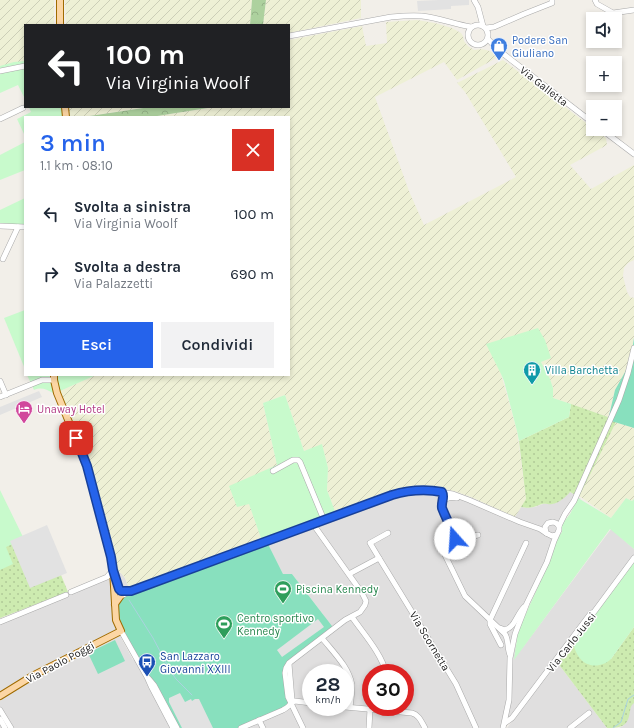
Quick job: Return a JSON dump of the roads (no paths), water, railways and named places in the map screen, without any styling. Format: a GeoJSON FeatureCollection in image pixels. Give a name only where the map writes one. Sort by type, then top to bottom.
{"type":"FeatureCollection","features":[{"type":"Feature","properties":{"kind":"main road"},"geometry":{"type":"LineString","coordinates":[[60,0],[60,24]]}},
{"type":"Feature","properties":{"kind":"main road"},"geometry":{"type":"LineString","coordinates":[[54,378],[57,392],[87,466],[111,557],[118,593],[114,606],[116,620],[121,631]]}},
{"type":"Feature","properties":{"kind":"main road"},"geometry":{"type":"LineString","coordinates":[[113,570],[113,580],[118,593]]}},
{"type":"Feature","properties":{"kind":"main road","name":"Via Paolo Poggi"},"geometry":{"type":"LineString","coordinates":[[0,696],[34,675],[121,631]]}},
{"type":"Feature","properties":{"kind":"street"},"geometry":{"type":"LineString","coordinates":[[474,0],[478,7],[488,37]]}},
{"type":"Feature","properties":{"kind":"street"},"geometry":{"type":"LineString","coordinates":[[290,36],[407,15],[423,16],[457,25],[494,27],[552,3],[552,0]]}},
{"type":"Feature","properties":{"kind":"street"},"geometry":{"type":"LineString","coordinates":[[595,0],[597,4],[613,13],[634,10]]}},
{"type":"Feature","properties":{"kind":"street"},"geometry":{"type":"LineString","coordinates":[[467,34],[480,16]]}},
{"type":"Feature","properties":{"kind":"street"},"geometry":{"type":"LineString","coordinates":[[457,25],[467,34],[469,41],[472,44],[479,46],[482,45],[494,27]]}},
{"type":"Feature","properties":{"kind":"street","name":"Via Galletta"},"geometry":{"type":"LineString","coordinates":[[488,37],[497,49],[586,117]]}},
{"type":"Feature","properties":{"kind":"street","name":"Via Galletta"},"geometry":{"type":"LineString","coordinates":[[482,45],[497,49]]}},
{"type":"Feature","properties":{"kind":"street"},"geometry":{"type":"LineString","coordinates":[[0,71],[24,66]]}},
{"type":"Feature","properties":{"kind":"street"},"geometry":{"type":"LineString","coordinates":[[0,119],[22,108]]}},
{"type":"Feature","properties":{"kind":"street"},"geometry":{"type":"LineString","coordinates":[[611,136],[634,154]]}},
{"type":"Feature","properties":{"kind":"street"},"geometry":{"type":"LineString","coordinates":[[0,226],[24,227]]}},
{"type":"Feature","properties":{"kind":"street"},"geometry":{"type":"LineString","coordinates":[[2,259],[18,227]]}},
{"type":"Feature","properties":{"kind":"street"},"geometry":{"type":"LineString","coordinates":[[118,593],[131,591],[392,495],[404,492],[426,490],[453,494],[527,525],[543,530],[552,536],[556,535],[565,514],[574,502],[620,400],[634,348]]}},
{"type":"Feature","properties":{"kind":"street"},"geometry":{"type":"LineString","coordinates":[[0,397],[42,380],[54,378]]}},
{"type":"Feature","properties":{"kind":"street"},"geometry":{"type":"LineString","coordinates":[[0,381],[6,395]]}},
{"type":"Feature","properties":{"kind":"street"},"geometry":{"type":"LineString","coordinates":[[273,472],[293,460],[298,460],[324,520]]}},
{"type":"Feature","properties":{"kind":"street"},"geometry":{"type":"LineString","coordinates":[[414,491],[434,494],[442,504]]}},
{"type":"Feature","properties":{"kind":"street"},"geometry":{"type":"LineString","coordinates":[[442,492],[440,494],[442,504],[455,539]]}},
{"type":"Feature","properties":{"kind":"street"},"geometry":{"type":"LineString","coordinates":[[442,504],[444,500],[450,497],[469,500]]}},
{"type":"Feature","properties":{"kind":"street"},"geometry":{"type":"LineString","coordinates":[[551,548],[546,527],[565,514]]}},
{"type":"Feature","properties":{"kind":"street"},"geometry":{"type":"LineString","coordinates":[[527,525],[540,526],[556,523],[559,526]]}},
{"type":"Feature","properties":{"kind":"street"},"geometry":{"type":"LineString","coordinates":[[289,672],[294,663],[345,620],[352,617],[362,609],[366,601],[314,524]]}},
{"type":"Feature","properties":{"kind":"street","name":"Via Scornetta"},"geometry":{"type":"LineString","coordinates":[[388,533],[370,543],[456,684],[476,728]]}},
{"type":"Feature","properties":{"kind":"street"},"geometry":{"type":"LineString","coordinates":[[478,535],[455,539],[444,546],[443,549],[464,596],[507,637],[510,658]]}},
{"type":"Feature","properties":{"kind":"street","name":"Via Carlo Jussi"},"geometry":{"type":"LineString","coordinates":[[504,725],[509,700],[510,658],[515,634],[527,603],[547,562],[556,535]]}},
{"type":"Feature","properties":{"kind":"street"},"geometry":{"type":"LineString","coordinates":[[501,645],[490,624],[490,620],[526,543]]}},
{"type":"Feature","properties":{"kind":"street"},"geometry":{"type":"LineString","coordinates":[[349,574],[379,558]]}},
{"type":"Feature","properties":{"kind":"street","name":"Via Carlo Jussi"},"geometry":{"type":"LineString","coordinates":[[504,725],[512,718],[634,558]]}},
{"type":"Feature","properties":{"kind":"street"},"geometry":{"type":"LineString","coordinates":[[72,592],[107,577],[113,570]]}},
{"type":"Feature","properties":{"kind":"street"},"geometry":{"type":"LineString","coordinates":[[107,577],[110,577],[113,580]]}},
{"type":"Feature","properties":{"kind":"street"},"geometry":{"type":"LineString","coordinates":[[0,622],[66,595]]}},
{"type":"Feature","properties":{"kind":"street"},"geometry":{"type":"LineString","coordinates":[[499,628],[505,630],[512,626],[521,610],[527,603]]}},
{"type":"Feature","properties":{"kind":"street"},"geometry":{"type":"LineString","coordinates":[[352,617],[383,664]]}},
{"type":"Feature","properties":{"kind":"street"},"geometry":{"type":"LineString","coordinates":[[121,631],[173,728]]}},
{"type":"Feature","properties":{"kind":"street"},"geometry":{"type":"LineString","coordinates":[[303,728],[288,697],[285,673],[286,668],[289,663],[323,639]]}},
{"type":"Feature","properties":{"kind":"street"},"geometry":{"type":"LineString","coordinates":[[323,639],[343,664]]}},
{"type":"Feature","properties":{"kind":"street"},"geometry":{"type":"LineString","coordinates":[[289,663],[292,705]]}},
{"type":"Feature","properties":{"kind":"street"},"geometry":{"type":"LineString","coordinates":[[147,677],[154,685],[177,728]]}},
{"type":"Feature","properties":{"kind":"street"},"geometry":{"type":"LineString","coordinates":[[241,728],[283,710],[292,705],[295,701],[302,702]]}},
{"type":"Feature","properties":{"kind":"street"},"geometry":{"type":"LineString","coordinates":[[0,710],[11,728]]}},
{"type":"Feature","properties":{"kind":"street"},"geometry":{"type":"LineString","coordinates":[[414,713],[419,718],[424,728]]}},
{"type":"Feature","properties":{"kind":"street"},"geometry":{"type":"LineString","coordinates":[[570,728],[589,713]]}},
{"type":"Feature","properties":{"kind":"street"},"geometry":{"type":"LineString","coordinates":[[369,728],[370,716]]}},
{"type":"Feature","properties":{"kind":"street"},"geometry":{"type":"LineString","coordinates":[[0,719],[5,728]]}},
{"type":"Feature","properties":{"kind":"street"},"geometry":{"type":"LineString","coordinates":[[259,720],[263,728]]}},
{"type":"Feature","properties":{"kind":"waterway"},"geometry":{"type":"LineString","coordinates":[[129,600],[153,638],[171,672],[192,695]]}},
{"type":"Feature","properties":{"kind":"waterway"},"geometry":{"type":"LineString","coordinates":[[613,728],[621,722],[628,699],[634,695]]}},
{"type":"Feature","properties":{"kind":"place","name":"Podere San Giuliano"},"geometry":{"type":"Point","coordinates":[499,61]}},
{"type":"Feature","properties":{"kind":"place","name":"Villa Barchetta"},"geometry":{"type":"Point","coordinates":[532,385]}},
{"type":"Feature","properties":{"kind":"place","name":"Unaway Hotel"},"geometry":{"type":"Point","coordinates":[24,424]}},
{"type":"Feature","properties":{"kind":"place","name":"Piscina Kennedy"},"geometry":{"type":"Point","coordinates":[283,604]}},
{"type":"Feature","properties":{"kind":"place","name":"Centro sportivo Kennedy"},"geometry":{"type":"Point","coordinates":[224,639]}},
{"type":"Feature","properties":{"kind":"place","name":"San Lazzaro Giovanni XXIII"},"geometry":{"type":"Point","coordinates":[147,677]}}]}
